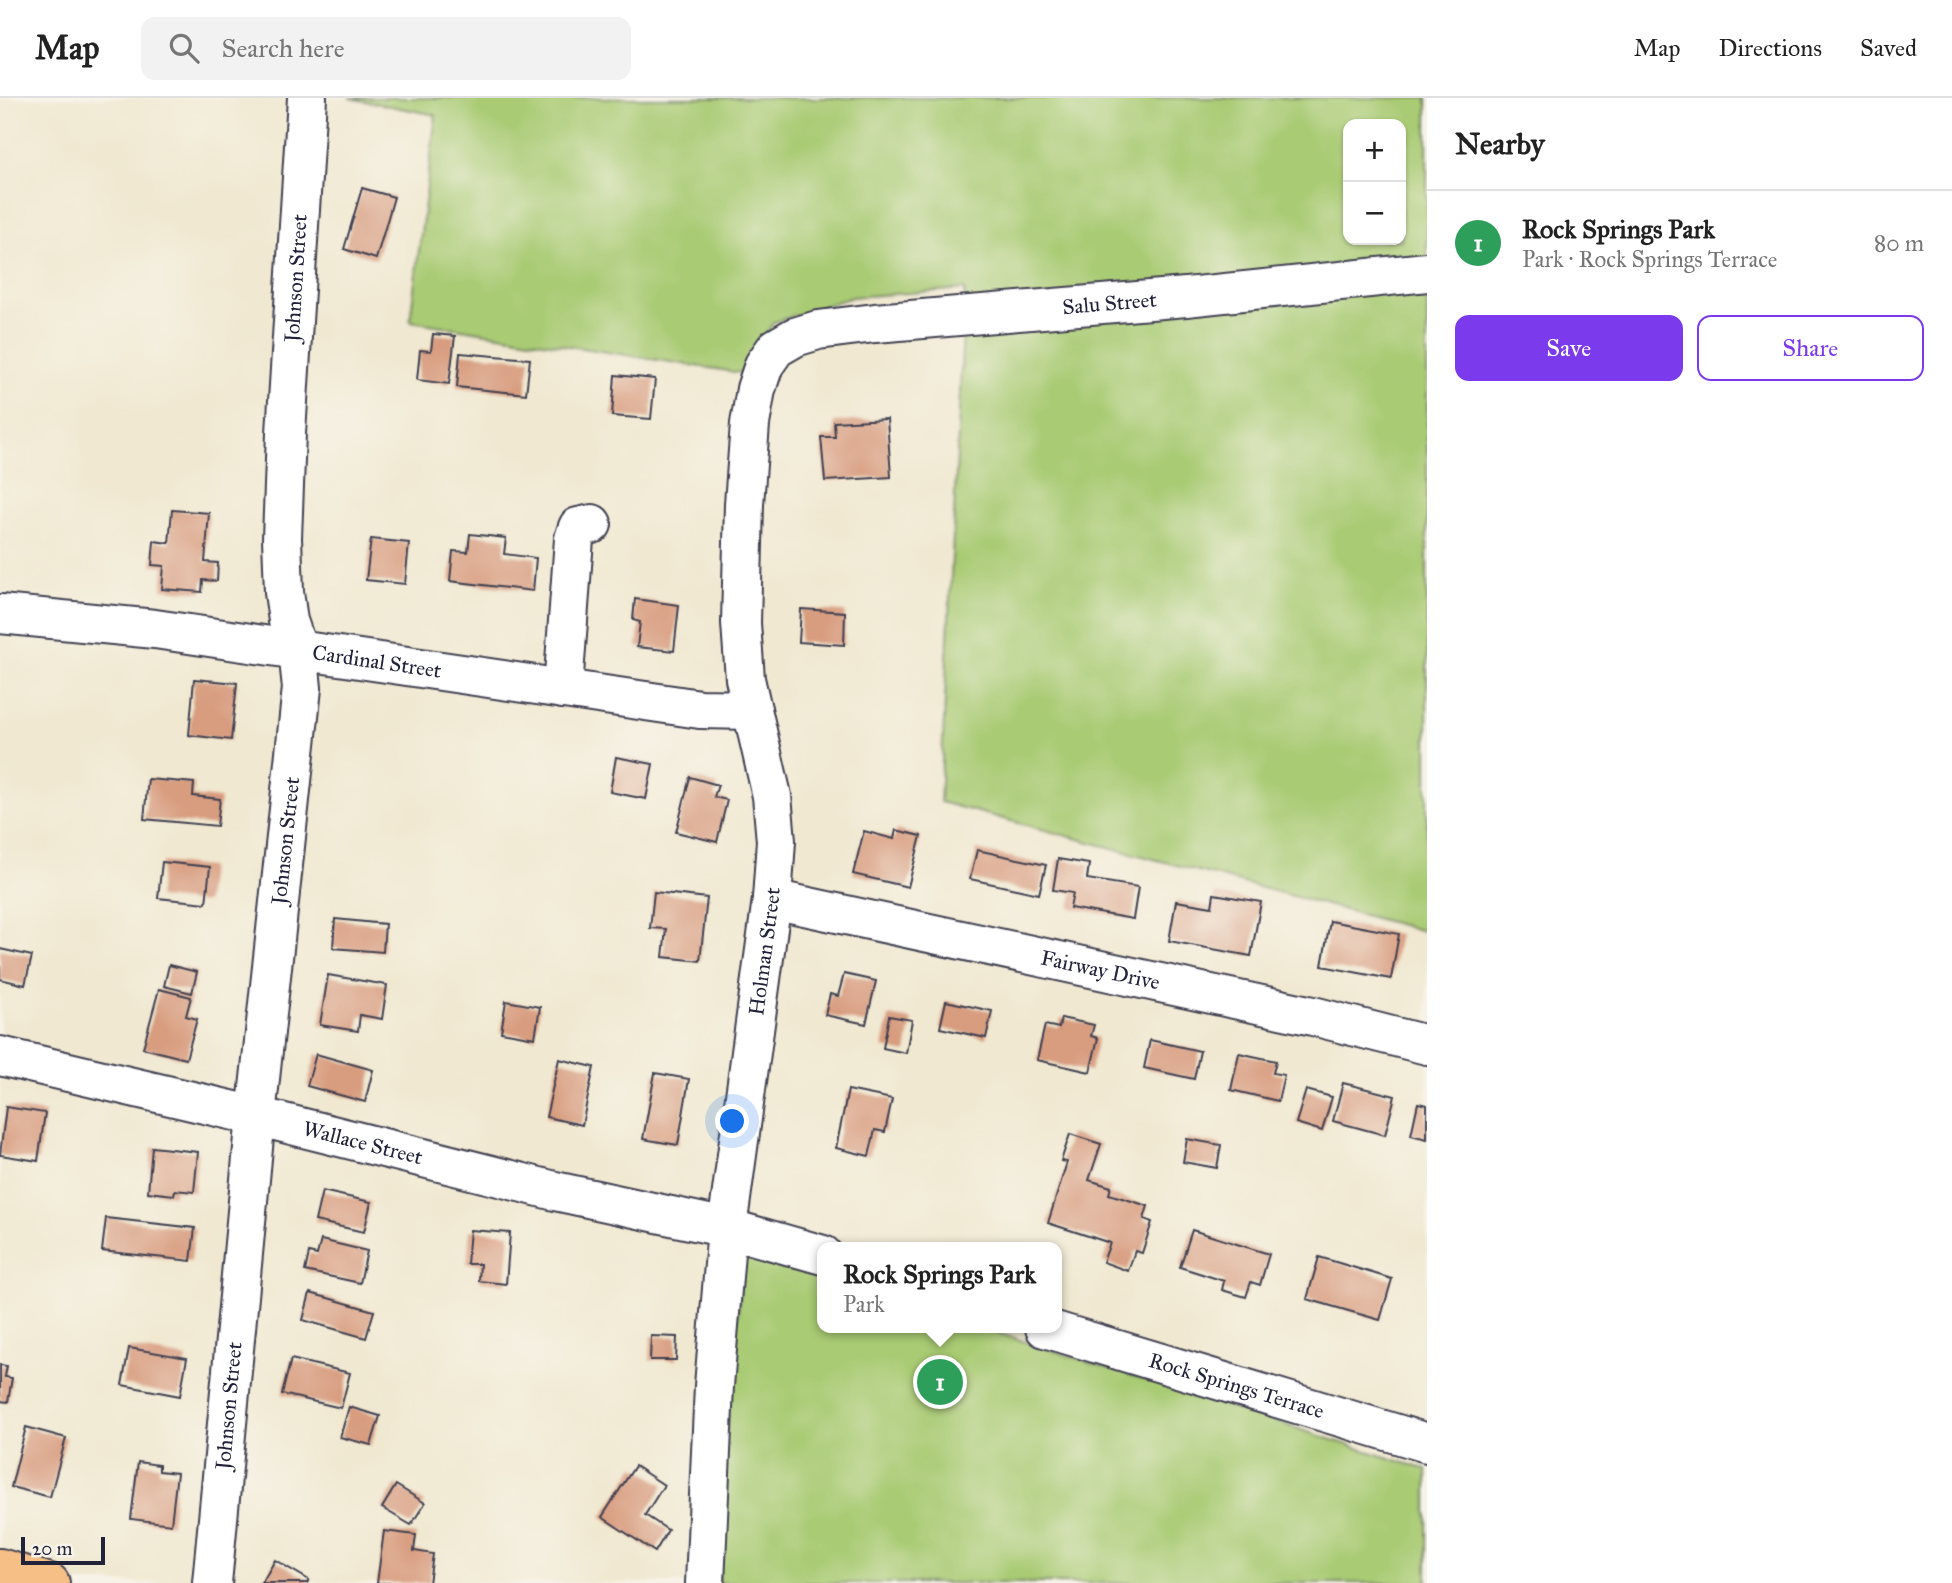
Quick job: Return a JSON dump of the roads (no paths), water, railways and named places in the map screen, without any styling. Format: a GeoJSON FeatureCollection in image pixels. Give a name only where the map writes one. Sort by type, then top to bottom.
{"type":"FeatureCollection","features":[{"type":"Feature","properties":{"kind":"main road"},"geometry":{"type":"LineString","coordinates":[[0,1568],[50,1583]]}},
{"type":"Feature","properties":{"kind":"street","name":"Johnson Street"},"geometry":{"type":"LineString","coordinates":[[212,1583],[256,1116],[302,688],[298,650],[288,621],[284,592],[282,538],[307,98]]}},
{"type":"Feature","properties":{"kind":"street","name":"Salu Street"},"geometry":{"type":"LineString","coordinates":[[795,337],[818,330],[875,323],[1427,272]]}},
{"type":"Feature","properties":{"kind":"street","name":"Holman Street"},"geometry":{"type":"LineString","coordinates":[[705,1583],[714,1386],[727,1228],[772,899],[776,841],[772,796],[745,679],[741,623],[744,504],[750,424],[756,389],[765,365],[776,348],[795,337]]}},
{"type":"Feature","properties":{"kind":"street"},"geometry":{"type":"LineString","coordinates":[[563,689],[574,539],[578,527],[592,524]]}},
{"type":"Feature","properties":{"kind":"street","name":"Cardinal Street"},"geometry":{"type":"LineString","coordinates":[[0,614],[155,629],[700,709],[752,710]]}},
{"type":"Feature","properties":{"kind":"street","name":"Fairway Drive"},"geometry":{"type":"LineString","coordinates":[[772,899],[1313,1016],[1427,1045]]}},
{"type":"Feature","properties":{"kind":"street","name":"Wallace Street"},"geometry":{"type":"LineString","coordinates":[[0,1056],[256,1116],[555,1191],[727,1228]]}},
{"type":"Feature","properties":{"kind":"street"},"geometry":{"type":"LineString","coordinates":[[727,1228],[817,1253]]}},
{"type":"Feature","properties":{"kind":"street","name":"Rock Springs Terrace"},"geometry":{"type":"LineString","coordinates":[[1062,1333],[1427,1443]]}},
{"type":"Feature","properties":{"kind":"place","name":"Rock Springs Park"},"geometry":{"type":"Point","coordinates":[940,1382]}}]}
